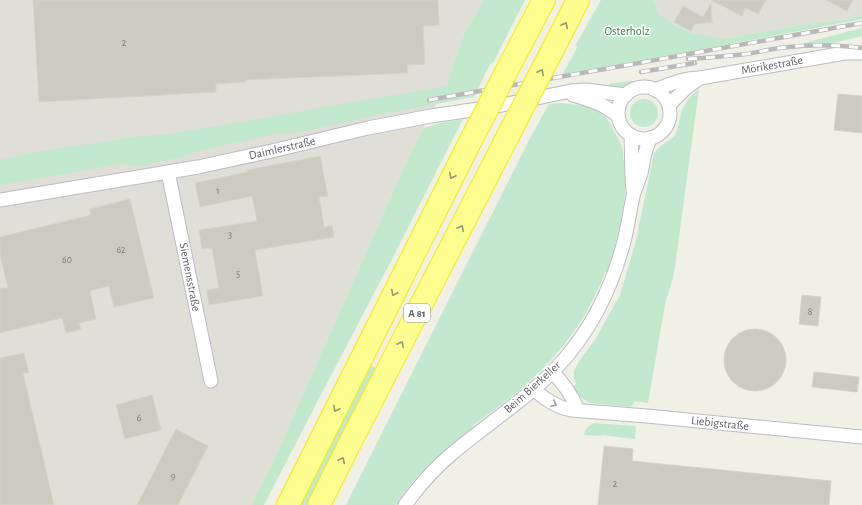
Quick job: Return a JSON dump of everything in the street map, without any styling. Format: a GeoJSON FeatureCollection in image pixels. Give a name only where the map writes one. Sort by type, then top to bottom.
{"type":"FeatureCollection","features":[{"type":"Feature","properties":{"kind":"highway","name":"A 81"},"geometry":{"type":"LineString","coordinates":[[288,505],[470,142],[544,0]]}},
{"type":"Feature","properties":{"kind":"highway","name":"A 81"},"geometry":{"type":"LineString","coordinates":[[319,505],[578,0]]}},
{"type":"Feature","properties":{"kind":"street","name":"Mörikestraße"},"geometry":{"type":"LineString","coordinates":[[845,53],[862,45]]}},
{"type":"Feature","properties":{"kind":"street","name":"Mörikestraße"},"geometry":{"type":"LineString","coordinates":[[655,90],[679,80],[690,78],[700,78],[845,53],[862,53]]}},
{"type":"Feature","properties":{"kind":"street","name":"Mörikestraße"},"geometry":{"type":"LineString","coordinates":[[669,105],[686,88],[700,78]]}},
{"type":"Feature","properties":{"kind":"street"},"geometry":{"type":"LineString","coordinates":[[637,88],[649,88],[655,90],[661,93],[669,105],[669,122],[658,135],[644,139],[637,138],[626,132],[622,127],[618,116],[621,101],[626,95],[637,88]]}},
{"type":"Feature","properties":{"kind":"street","name":"Daimlerstraße"},"geometry":{"type":"LineString","coordinates":[[0,200],[168,172],[272,151],[368,128],[571,91],[586,90],[626,95]]}},
{"type":"Feature","properties":{"kind":"street","name":"Daimlerstraße"},"geometry":{"type":"LineString","coordinates":[[563,93],[595,101],[608,108],[618,116]]}},
{"type":"Feature","properties":{"kind":"street","name":"Beim Bierkeller"},"geometry":{"type":"LineString","coordinates":[[631,135],[633,196]]}},
{"type":"Feature","properties":{"kind":"street","name":"Beim Bierkeller"},"geometry":{"type":"LineString","coordinates":[[405,505],[437,467],[453,452],[533,390],[567,356],[578,341],[595,314],[608,289],[621,252],[633,196],[641,173],[650,138]]}},
{"type":"Feature","properties":{"kind":"street","name":"Siemensstraße"},"geometry":{"type":"LineString","coordinates":[[168,172],[211,382]]}},
{"type":"Feature","properties":{"kind":"street"},"geometry":{"type":"LineString","coordinates":[[552,372],[570,394],[578,410]]}},
{"type":"Feature","properties":{"kind":"street","name":"Liebigstraße"},"geometry":{"type":"LineString","coordinates":[[533,390],[554,404],[571,410],[862,437]]}},
{"type":"Feature","properties":{"kind":"shaded area"},"geometry":{"type":"Polygon","coordinates":[[[0,0],[484,0],[464,33],[446,86],[423,128],[400,176],[272,464],[251,505],[0,505],[0,0]]]}},
{"type":"Feature","properties":{"kind":"shaded area"},"geometry":{"type":"Polygon","coordinates":[[[654,0],[862,0],[862,16],[801,25],[725,39],[691,33],[673,24],[659,14],[654,0]]]}},
{"type":"Feature","properties":{"kind":"green space"},"geometry":{"type":"Polygon","coordinates":[[[484,0],[525,0],[474,97],[371,116],[302,132],[276,134],[198,151],[182,157],[153,163],[135,166],[124,163],[0,185],[0,160],[4,159],[36,152],[134,137],[168,134],[221,126],[446,86],[464,33],[484,0]]]}},
{"type":"Feature","properties":{"kind":"green space","name":"Osterholz"},"geometry":{"type":"Polygon","coordinates":[[[601,0],[654,0],[659,14],[673,24],[691,33],[725,39],[801,25],[862,16],[862,19],[562,75],[578,46],[575,46],[601,0]]]}},
{"type":"Feature","properties":{"kind":"green space"},"geometry":{"type":"Polygon","coordinates":[[[862,28],[862,36],[833,43],[797,45],[862,28]]]}},
{"type":"Feature","properties":{"kind":"green space"},"geometry":{"type":"Polygon","coordinates":[[[635,81],[635,83],[625,87],[609,89],[610,83],[635,81]]]}},
{"type":"Feature","properties":{"kind":"green space"},"geometry":{"type":"Polygon","coordinates":[[[699,89],[674,274],[665,304],[648,403],[635,401],[631,407],[591,403],[581,397],[572,388],[576,384],[574,371],[579,361],[595,340],[620,295],[635,244],[654,154],[675,135],[678,129],[681,113],[685,105],[689,98],[699,89]]]}},
{"type":"Feature","properties":{"kind":"green space"},"geometry":{"type":"Polygon","coordinates":[[[644,99],[654,103],[658,113],[654,123],[644,127],[634,123],[630,113],[634,103],[644,99]]]}},
{"type":"Feature","properties":{"kind":"green space"},"geometry":{"type":"Polygon","coordinates":[[[561,103],[586,106],[603,114],[610,122],[620,143],[623,151],[623,159],[628,160],[624,203],[612,258],[607,272],[605,272],[588,309],[565,343],[539,373],[511,397],[472,426],[473,428],[430,463],[412,483],[396,505],[346,505],[530,138],[549,104],[561,103]]]}},
{"type":"Feature","properties":{"kind":"green space"},"geometry":{"type":"Polygon","coordinates":[[[463,119],[264,505],[251,505],[272,464],[400,176],[423,128],[463,119]]]}},
{"type":"Feature","properties":{"kind":"green space"},"geometry":{"type":"Polygon","coordinates":[[[371,366],[376,368],[307,505],[300,505],[371,366]]]}},
{"type":"Feature","properties":{"kind":"green space"},"geometry":{"type":"Polygon","coordinates":[[[594,423],[636,426],[635,439],[601,435],[584,435],[587,428],[594,423]]]}},
{"type":"Feature","properties":{"kind":"building"},"geometry":{"type":"Polygon","coordinates":[[[33,0],[438,0],[439,25],[423,26],[425,64],[407,65],[408,73],[245,80],[245,82],[216,84],[216,92],[39,102],[33,0]]]}},
{"type":"Feature","properties":{"kind":"building"},"geometry":{"type":"Polygon","coordinates":[[[711,0],[766,0],[758,14],[745,8],[742,16],[711,0]]]}},
{"type":"Feature","properties":{"kind":"building"},"geometry":{"type":"Polygon","coordinates":[[[826,0],[853,0],[847,11],[826,0]]]}},
{"type":"Feature","properties":{"kind":"building"},"geometry":{"type":"Polygon","coordinates":[[[711,3],[712,22],[714,22],[695,24],[691,31],[674,22],[683,6],[703,17],[711,3]]]}},
{"type":"Feature","properties":{"kind":"building"},"geometry":{"type":"Polygon","coordinates":[[[838,94],[862,96],[862,133],[834,130],[838,94]]]}},
{"type":"Feature","properties":{"kind":"building"},"geometry":{"type":"Polygon","coordinates":[[[320,156],[328,196],[319,197],[324,227],[332,226],[334,237],[255,250],[263,296],[209,305],[207,290],[219,288],[212,248],[202,249],[199,230],[257,221],[252,196],[200,207],[195,183],[248,172],[247,170],[320,156]]]}},
{"type":"Feature","properties":{"kind":"building"},"geometry":{"type":"Polygon","coordinates":[[[130,199],[154,298],[114,307],[109,286],[90,291],[96,319],[79,323],[81,329],[66,333],[62,318],[0,333],[0,288],[8,288],[0,255],[0,237],[91,215],[90,209],[130,199]]]}},
{"type":"Feature","properties":{"kind":"building"},"geometry":{"type":"Polygon","coordinates":[[[802,295],[821,297],[818,326],[799,324],[802,295]]]}},
{"type":"Feature","properties":{"kind":"building"},"geometry":{"type":"Polygon","coordinates":[[[749,329],[761,329],[777,338],[784,348],[786,360],[784,372],[777,382],[761,391],[749,391],[738,386],[729,377],[724,366],[724,354],[729,343],[738,334],[749,329]]]}},
{"type":"Feature","properties":{"kind":"building"},"geometry":{"type":"Polygon","coordinates":[[[24,353],[29,373],[23,373],[54,505],[0,505],[0,358],[24,353]]]}},
{"type":"Feature","properties":{"kind":"building"},"geometry":{"type":"Polygon","coordinates":[[[814,372],[859,377],[857,392],[812,387],[814,372]]]}},
{"type":"Feature","properties":{"kind":"building"},"geometry":{"type":"Polygon","coordinates":[[[152,395],[161,430],[125,439],[116,405],[152,395]]]}},
{"type":"Feature","properties":{"kind":"building"},"geometry":{"type":"Polygon","coordinates":[[[176,429],[208,446],[178,505],[137,505],[176,429]]]}},
{"type":"Feature","properties":{"kind":"building"},"geometry":{"type":"Polygon","coordinates":[[[604,446],[633,449],[632,461],[831,481],[829,505],[598,505],[604,446]]]}},
{"type":"Feature","properties":{"kind":"railway"},"geometry":{"type":"LineString","coordinates":[[429,100],[862,23]]}},
{"type":"Feature","properties":{"kind":"railway"},"geometry":{"type":"LineString","coordinates":[[688,59],[746,54],[778,48],[807,45],[862,48]]}},
{"type":"Feature","properties":{"kind":"railway"},"geometry":{"type":"LineString","coordinates":[[641,72],[695,63]]}}]}
